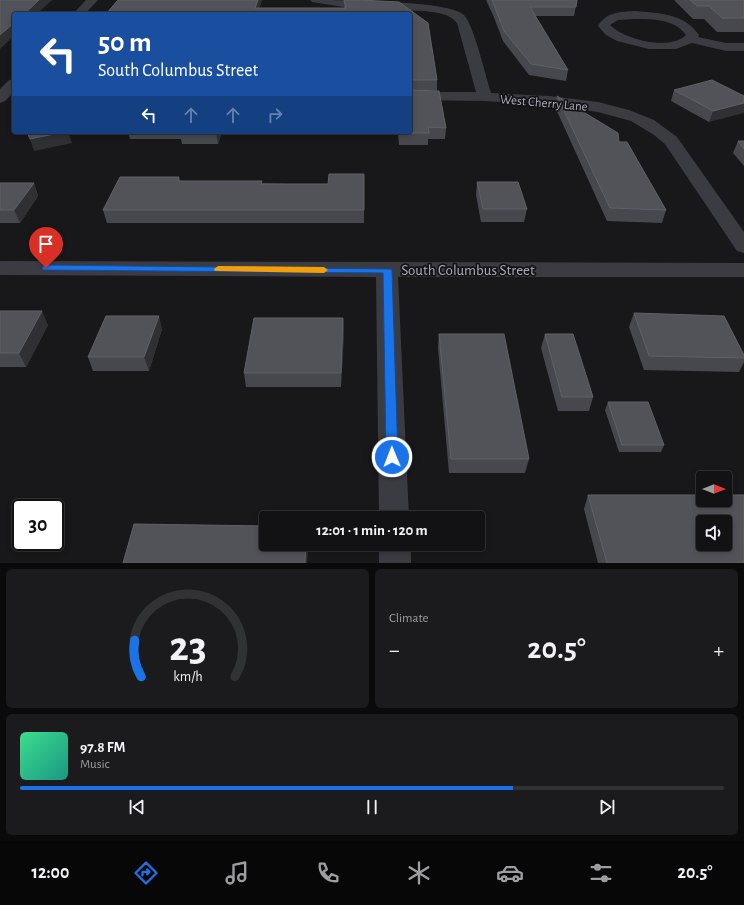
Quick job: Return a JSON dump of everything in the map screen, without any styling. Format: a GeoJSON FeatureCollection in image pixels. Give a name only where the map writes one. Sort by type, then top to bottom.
{"type":"FeatureCollection","features":[{"type":"Feature","properties":{"kind":"street"},"geometry":{"type":"LineString","coordinates":[[80,12],[92,0]]}},
{"type":"Feature","properties":{"kind":"street","name":"West Cherry Lane"},"geometry":{"type":"LineString","coordinates":[[316,0],[335,4],[425,5],[442,8],[456,14],[463,22],[485,97],[534,99],[621,111],[660,130],[671,141],[744,247]]}},
{"type":"Feature","properties":{"kind":"street"},"geometry":{"type":"LineString","coordinates":[[691,39],[693,35],[684,25],[673,20],[654,16],[622,16],[612,18],[606,22],[604,26],[608,32],[616,37],[642,44],[672,45],[684,43],[691,39],[726,47],[744,47]]}},
{"type":"Feature","properties":{"kind":"street"},"geometry":{"type":"LineString","coordinates":[[5,97],[12,86]]}},
{"type":"Feature","properties":{"kind":"street"},"geometry":{"type":"LineString","coordinates":[[412,96],[485,97]]}},
{"type":"Feature","properties":{"kind":"street","name":"South Columbus Street"},"geometry":{"type":"LineString","coordinates":[[0,268],[744,270]]}},
{"type":"Feature","properties":{"kind":"street"},"geometry":{"type":"LineString","coordinates":[[387,270],[394,511]]}},
{"type":"Feature","properties":{"kind":"street"},"geometry":{"type":"LineString","coordinates":[[395,551],[395,563]]}},
{"type":"Feature","properties":{"kind":"building"},"geometry":{"type":"Polygon","coordinates":[[[0,0],[39,0],[26,12],[12,12],[12,25],[0,35],[0,0]]]}},
{"type":"Feature","properties":{"kind":"building"},"geometry":{"type":"Polygon","coordinates":[[[118,0],[258,0],[255,8],[346,8],[344,0],[399,2],[428,23],[437,80],[412,80],[412,12],[108,12],[118,0]]]}},
{"type":"Feature","properties":{"kind":"building"},"geometry":{"type":"Polygon","coordinates":[[[492,0],[577,0],[576,7],[530,7],[568,70],[531,64],[504,31],[492,0]]]}},
{"type":"Feature","properties":{"kind":"building"},"geometry":{"type":"Polygon","coordinates":[[[690,0],[744,0],[744,18],[722,18],[709,6],[697,6],[690,0]]]}},
{"type":"Feature","properties":{"kind":"building"},"geometry":{"type":"Polygon","coordinates":[[[712,80],[744,96],[744,103],[713,111],[674,90],[712,80]]]}},
{"type":"Feature","properties":{"kind":"building"},"geometry":{"type":"Polygon","coordinates":[[[412,90],[439,91],[446,128],[428,127],[429,133],[412,133],[412,90]]]}},
{"type":"Feature","properties":{"kind":"building"},"geometry":{"type":"Polygon","coordinates":[[[557,96],[618,133],[619,142],[627,142],[666,210],[610,208],[557,96]]]}},
{"type":"Feature","properties":{"kind":"building"},"geometry":{"type":"Polygon","coordinates":[[[28,134],[54,134],[30,139],[28,134]]]}},
{"type":"Feature","properties":{"kind":"building"},"geometry":{"type":"Polygon","coordinates":[[[738,141],[744,141],[744,149],[738,141]]]}},
{"type":"Feature","properties":{"kind":"building"},"geometry":{"type":"Polygon","coordinates":[[[329,174],[364,174],[364,210],[103,210],[120,177],[179,177],[178,181],[262,181],[261,184],[328,184],[329,174]]]}},
{"type":"Feature","properties":{"kind":"building"},"geometry":{"type":"Polygon","coordinates":[[[477,182],[518,182],[527,209],[483,209],[477,182]]]}},
{"type":"Feature","properties":{"kind":"building"},"geometry":{"type":"Polygon","coordinates":[[[0,183],[34,183],[14,210],[0,210],[0,183]]]}},
{"type":"Feature","properties":{"kind":"building"},"geometry":{"type":"Polygon","coordinates":[[[0,311],[42,311],[19,353],[0,353],[0,311]]]}},
{"type":"Feature","properties":{"kind":"building"},"geometry":{"type":"Polygon","coordinates":[[[634,313],[724,316],[744,355],[744,358],[649,356],[634,313]]]}},
{"type":"Feature","properties":{"kind":"building"},"geometry":{"type":"Polygon","coordinates":[[[106,316],[159,316],[144,357],[88,357],[106,316]]]}},
{"type":"Feature","properties":{"kind":"building"},"geometry":{"type":"Polygon","coordinates":[[[254,318],[343,318],[341,373],[244,373],[254,318]]]}},
{"type":"Feature","properties":{"kind":"building"},"geometry":{"type":"Polygon","coordinates":[[[439,334],[504,334],[529,459],[451,459],[439,334]]]}},
{"type":"Feature","properties":{"kind":"building"},"geometry":{"type":"Polygon","coordinates":[[[545,334],[573,334],[593,397],[562,397],[545,334]]]}},
{"type":"Feature","properties":{"kind":"building"},"geometry":{"type":"Polygon","coordinates":[[[608,402],[648,402],[664,445],[622,445],[608,402]]]}},
{"type":"Feature","properties":{"kind":"building"},"geometry":{"type":"Polygon","coordinates":[[[588,495],[696,495],[696,507],[732,507],[732,495],[744,495],[744,563],[607,563],[588,495]]]}},
{"type":"Feature","properties":{"kind":"building"},"geometry":{"type":"Polygon","coordinates":[[[134,524],[259,526],[259,551],[306,551],[305,563],[123,563],[134,524]]]}},
{"type":"Feature","properties":{"kind":"slow traffic"},"geometry":{"type":"LineString","coordinates":[[218,269],[324,270]]}},
{"type":"Feature","properties":{"kind":"route"},"geometry":{"type":"LineString","coordinates":[[46,268],[387,270],[392,457]]}}]}
